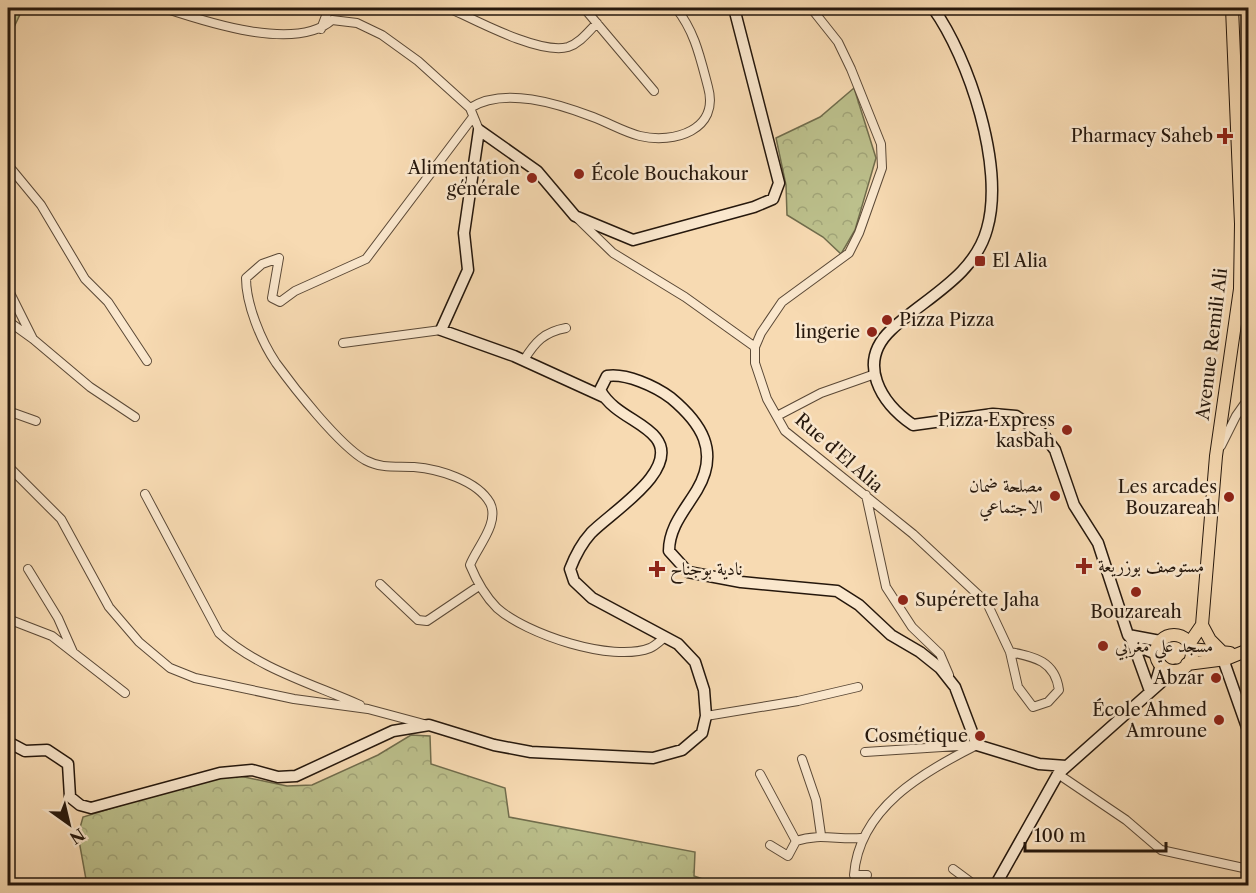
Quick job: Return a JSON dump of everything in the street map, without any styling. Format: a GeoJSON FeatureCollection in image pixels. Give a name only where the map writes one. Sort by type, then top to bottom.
{"type":"FeatureCollection","features":[{"type":"Feature","properties":{"kind":"main road","name":"Avenue Remili Ali"},"geometry":{"type":"LineString","coordinates":[[1190,647],[1202,625],[1216,456],[1240,289],[1241,224],[1232,8]]}},
{"type":"Feature","properties":{"kind":"main road"},"geometry":{"type":"LineString","coordinates":[[1222,656],[1202,625],[1179,636],[1172,635],[1160,641],[1158,659],[1175,670],[1187,664],[1243,652]]}},
{"type":"Feature","properties":{"kind":"main road"},"geometry":{"type":"LineString","coordinates":[[1179,636],[1190,647],[1222,656]]}},
{"type":"Feature","properties":{"kind":"main road"},"geometry":{"type":"LineString","coordinates":[[1187,664],[1190,647]]}},
{"type":"Feature","properties":{"kind":"street"},"geometry":{"type":"LineString","coordinates":[[164,8],[188,11],[267,34],[320,31],[332,20],[357,23],[382,35],[418,61],[470,108],[479,130],[537,171],[574,216],[613,253],[685,297],[755,347],[761,333],[782,302],[849,252],[859,233],[882,168],[881,144],[852,69],[838,42],[811,8]]}},
{"type":"Feature","properties":{"kind":"street"},"geometry":{"type":"LineString","coordinates":[[320,31],[329,8]]}},
{"type":"Feature","properties":{"kind":"street"},"geometry":{"type":"LineString","coordinates":[[449,8],[499,31],[555,48],[568,46],[582,39],[597,23]]}},
{"type":"Feature","properties":{"kind":"street"},"geometry":{"type":"LineString","coordinates":[[584,8],[654,91]]}},
{"type":"Feature","properties":{"kind":"street"},"geometry":{"type":"LineString","coordinates":[[470,108],[486,99],[520,99],[573,111],[639,136],[661,139],[694,131],[709,113],[710,95],[690,26],[676,8]]}},
{"type":"Feature","properties":{"kind":"street"},"geometry":{"type":"LineString","coordinates":[[574,216],[633,240],[744,210],[774,199],[779,183],[734,8]]}},
{"type":"Feature","properties":{"kind":"street"},"geometry":{"type":"LineString","coordinates":[[933,8],[965,68],[979,105],[988,150],[990,191],[987,229],[972,260],[926,304],[890,330],[880,344],[874,361],[874,374],[878,388],[900,416],[913,424],[993,414],[1016,416],[1043,434],[1055,450],[1074,505],[1098,543],[1130,638],[1152,688]]}},
{"type":"Feature","properties":{"kind":"street"},"geometry":{"type":"LineString","coordinates":[[472,117],[366,259],[295,291],[280,302],[272,298],[279,258],[262,264],[246,278],[246,289],[259,328],[276,362],[346,445],[365,459],[388,468],[415,467],[461,480],[478,488],[491,505],[492,520],[488,534],[476,549],[470,565],[479,586],[498,609],[534,631],[568,645],[637,651],[651,648],[665,637]]}},
{"type":"Feature","properties":{"kind":"street"},"geometry":{"type":"LineString","coordinates":[[441,330],[468,270],[464,233],[479,130]]}},
{"type":"Feature","properties":{"kind":"street"},"geometry":{"type":"LineString","coordinates":[[8,165],[41,205],[86,279],[108,302],[147,361]]}},
{"type":"Feature","properties":{"kind":"street"},"geometry":{"type":"LineString","coordinates":[[8,288],[33,339]]}},
{"type":"Feature","properties":{"kind":"street"},"geometry":{"type":"LineString","coordinates":[[8,321],[90,387],[135,417]]}},
{"type":"Feature","properties":{"kind":"street"},"geometry":{"type":"LineString","coordinates":[[524,360],[536,340],[552,331],[566,328]]}},
{"type":"Feature","properties":{"kind":"street"},"geometry":{"type":"LineString","coordinates":[[8,466],[61,519],[109,608],[139,642],[170,668],[195,678],[294,699],[368,709],[494,745],[531,752],[653,758],[682,750],[702,733],[706,716],[704,690],[695,662],[678,644],[592,598],[574,581],[570,569],[589,536],[609,515],[654,476],[660,460],[660,449],[656,437],[629,419],[604,397],[524,360],[441,330],[344,343]]}},
{"type":"Feature","properties":{"kind":"street","name":"Rue d'El Alia"},"geometry":{"type":"LineString","coordinates":[[755,347],[755,363],[767,399],[785,430],[913,534],[948,569],[973,588],[987,603],[1010,652],[1013,676],[1022,696],[1033,707],[1048,702],[1059,690],[1057,677],[1048,665],[1037,658],[1010,652]]}},
{"type":"Feature","properties":{"kind":"street"},"geometry":{"type":"LineString","coordinates":[[777,416],[821,393],[874,374]]}},
{"type":"Feature","properties":{"kind":"street"},"geometry":{"type":"LineString","coordinates":[[604,397],[600,390],[607,376],[617,375],[639,382],[666,394],[691,415],[704,434],[707,461],[699,487],[669,537],[669,551],[688,572],[711,578],[837,591],[859,605],[891,635],[920,652],[940,668],[955,687]]}},
{"type":"Feature","properties":{"kind":"street"},"geometry":{"type":"LineString","coordinates":[[1216,456],[1236,416],[1248,399]]}},
{"type":"Feature","properties":{"kind":"street"},"geometry":{"type":"LineString","coordinates":[[8,411],[36,422]]}},
{"type":"Feature","properties":{"kind":"street"},"geometry":{"type":"LineString","coordinates":[[145,494],[219,633],[234,647],[255,659],[368,709]]}},
{"type":"Feature","properties":{"kind":"street"},"geometry":{"type":"LineString","coordinates":[[866,495],[886,587],[912,627],[940,654],[977,745]]}},
{"type":"Feature","properties":{"kind":"street"},"geometry":{"type":"LineString","coordinates":[[28,569],[58,618],[74,655]]}},
{"type":"Feature","properties":{"kind":"street"},"geometry":{"type":"LineString","coordinates":[[380,584],[418,620],[427,621],[479,586]]}},
{"type":"Feature","properties":{"kind":"street"},"geometry":{"type":"LineString","coordinates":[[8,619],[52,636],[125,693]]}},
{"type":"Feature","properties":{"kind":"street"},"geometry":{"type":"LineString","coordinates":[[1130,638],[1160,641]]}},
{"type":"Feature","properties":{"kind":"street"},"geometry":{"type":"LineString","coordinates":[[1130,638],[1158,659],[1152,688]]}},
{"type":"Feature","properties":{"kind":"street"},"geometry":{"type":"LineString","coordinates":[[1222,656],[1248,730]]}},
{"type":"Feature","properties":{"kind":"street"},"geometry":{"type":"LineString","coordinates":[[995,885],[1058,774],[1152,688],[1175,670]]}},
{"type":"Feature","properties":{"kind":"street"},"geometry":{"type":"LineString","coordinates":[[706,716],[778,705],[858,687]]}},
{"type":"Feature","properties":{"kind":"street"},"geometry":{"type":"LineString","coordinates":[[8,742],[25,751],[47,750],[68,764],[70,797],[80,805],[91,808],[220,773],[252,770],[278,777],[296,776],[393,731],[429,725]]}},
{"type":"Feature","properties":{"kind":"street"},"geometry":{"type":"LineString","coordinates":[[867,875],[854,875],[861,838],[897,794],[931,767],[977,745]]}},
{"type":"Feature","properties":{"kind":"street"},"geometry":{"type":"LineString","coordinates":[[864,752],[977,745],[1039,764],[1066,766]]}},
{"type":"Feature","properties":{"kind":"street"},"geometry":{"type":"LineString","coordinates":[[802,759],[816,800],[821,835]]}},
{"type":"Feature","properties":{"kind":"street"},"geometry":{"type":"LineString","coordinates":[[760,774],[796,841]]}},
{"type":"Feature","properties":{"kind":"street"},"geometry":{"type":"LineString","coordinates":[[1058,774],[1126,820],[1161,850],[1248,870]]}},
{"type":"Feature","properties":{"kind":"street"},"geometry":{"type":"LineString","coordinates":[[770,845],[788,856],[796,841],[821,835],[840,840],[861,838]]}},
{"type":"Feature","properties":{"kind":"street"},"geometry":{"type":"LineString","coordinates":[[953,869],[976,885]]}},
{"type":"Feature","properties":{"kind":"green space"},"geometry":{"type":"Polygon","coordinates":[[[8,8],[23,8],[8,40],[8,8]]]}},
{"type":"Feature","properties":{"kind":"green space"},"geometry":{"type":"Polygon","coordinates":[[[854,88],[876,158],[855,230],[841,254],[823,237],[787,215],[786,185],[776,138],[820,117],[854,88]]]}},
{"type":"Feature","properties":{"kind":"green space"},"geometry":{"type":"Polygon","coordinates":[[[411,735],[430,736],[431,764],[505,788],[509,817],[695,852],[694,876],[720,885],[87,885],[78,835],[83,817],[226,773],[287,786],[312,785],[378,755],[411,735]]]}},
{"type":"Feature","properties":{"kind":"place","name":"Pharmacy Saheb"},"geometry":{"type":"Point","coordinates":[1225,136]}},
{"type":"Feature","properties":{"kind":"place","name":"École Bouchakour"},"geometry":{"type":"Point","coordinates":[579,174]}},
{"type":"Feature","properties":{"kind":"place","name":"Alimentation générale"},"geometry":{"type":"Point","coordinates":[532,178]}},
{"type":"Feature","properties":{"kind":"place","name":"El Alia"},"geometry":{"type":"Point","coordinates":[980,261]}},
{"type":"Feature","properties":{"kind":"place","name":"Pizza Pizza"},"geometry":{"type":"Point","coordinates":[887,320]}},
{"type":"Feature","properties":{"kind":"place","name":"lingerie"},"geometry":{"type":"Point","coordinates":[872,332]}},
{"type":"Feature","properties":{"kind":"place","name":"Pizza Express kasbah"},"geometry":{"type":"Point","coordinates":[1067,430]}},
{"type":"Feature","properties":{"kind":"place","name":"مصلحة ضمان الاجتماعي"},"geometry":{"type":"Point","coordinates":[1055,496]}},
{"type":"Feature","properties":{"kind":"place","name":"Les arcades Bouzareah"},"geometry":{"type":"Point","coordinates":[1229,497]}},
{"type":"Feature","properties":{"kind":"place","name":"مستوصف بوزريعة"},"geometry":{"type":"Point","coordinates":[1084,566]}},
{"type":"Feature","properties":{"kind":"place","name":"نادية بوجناح"},"geometry":{"type":"Point","coordinates":[657,569]}},
{"type":"Feature","properties":{"kind":"place","name":"Bouzareah"},"geometry":{"type":"Point","coordinates":[1136,592]}},
{"type":"Feature","properties":{"kind":"place","name":"Supérette Jaha"},"geometry":{"type":"Point","coordinates":[903,600]}},
{"type":"Feature","properties":{"kind":"place","name":"مسجد علي مغربي"},"geometry":{"type":"Point","coordinates":[1103,646]}},
{"type":"Feature","properties":{"kind":"place","name":"Abzar"},"geometry":{"type":"Point","coordinates":[1216,678]}},
{"type":"Feature","properties":{"kind":"place","name":"École Ahmed Amroune"},"geometry":{"type":"Point","coordinates":[1219,720]}},
{"type":"Feature","properties":{"kind":"place","name":"Cosmétique"},"geometry":{"type":"Point","coordinates":[980,736]}}]}
